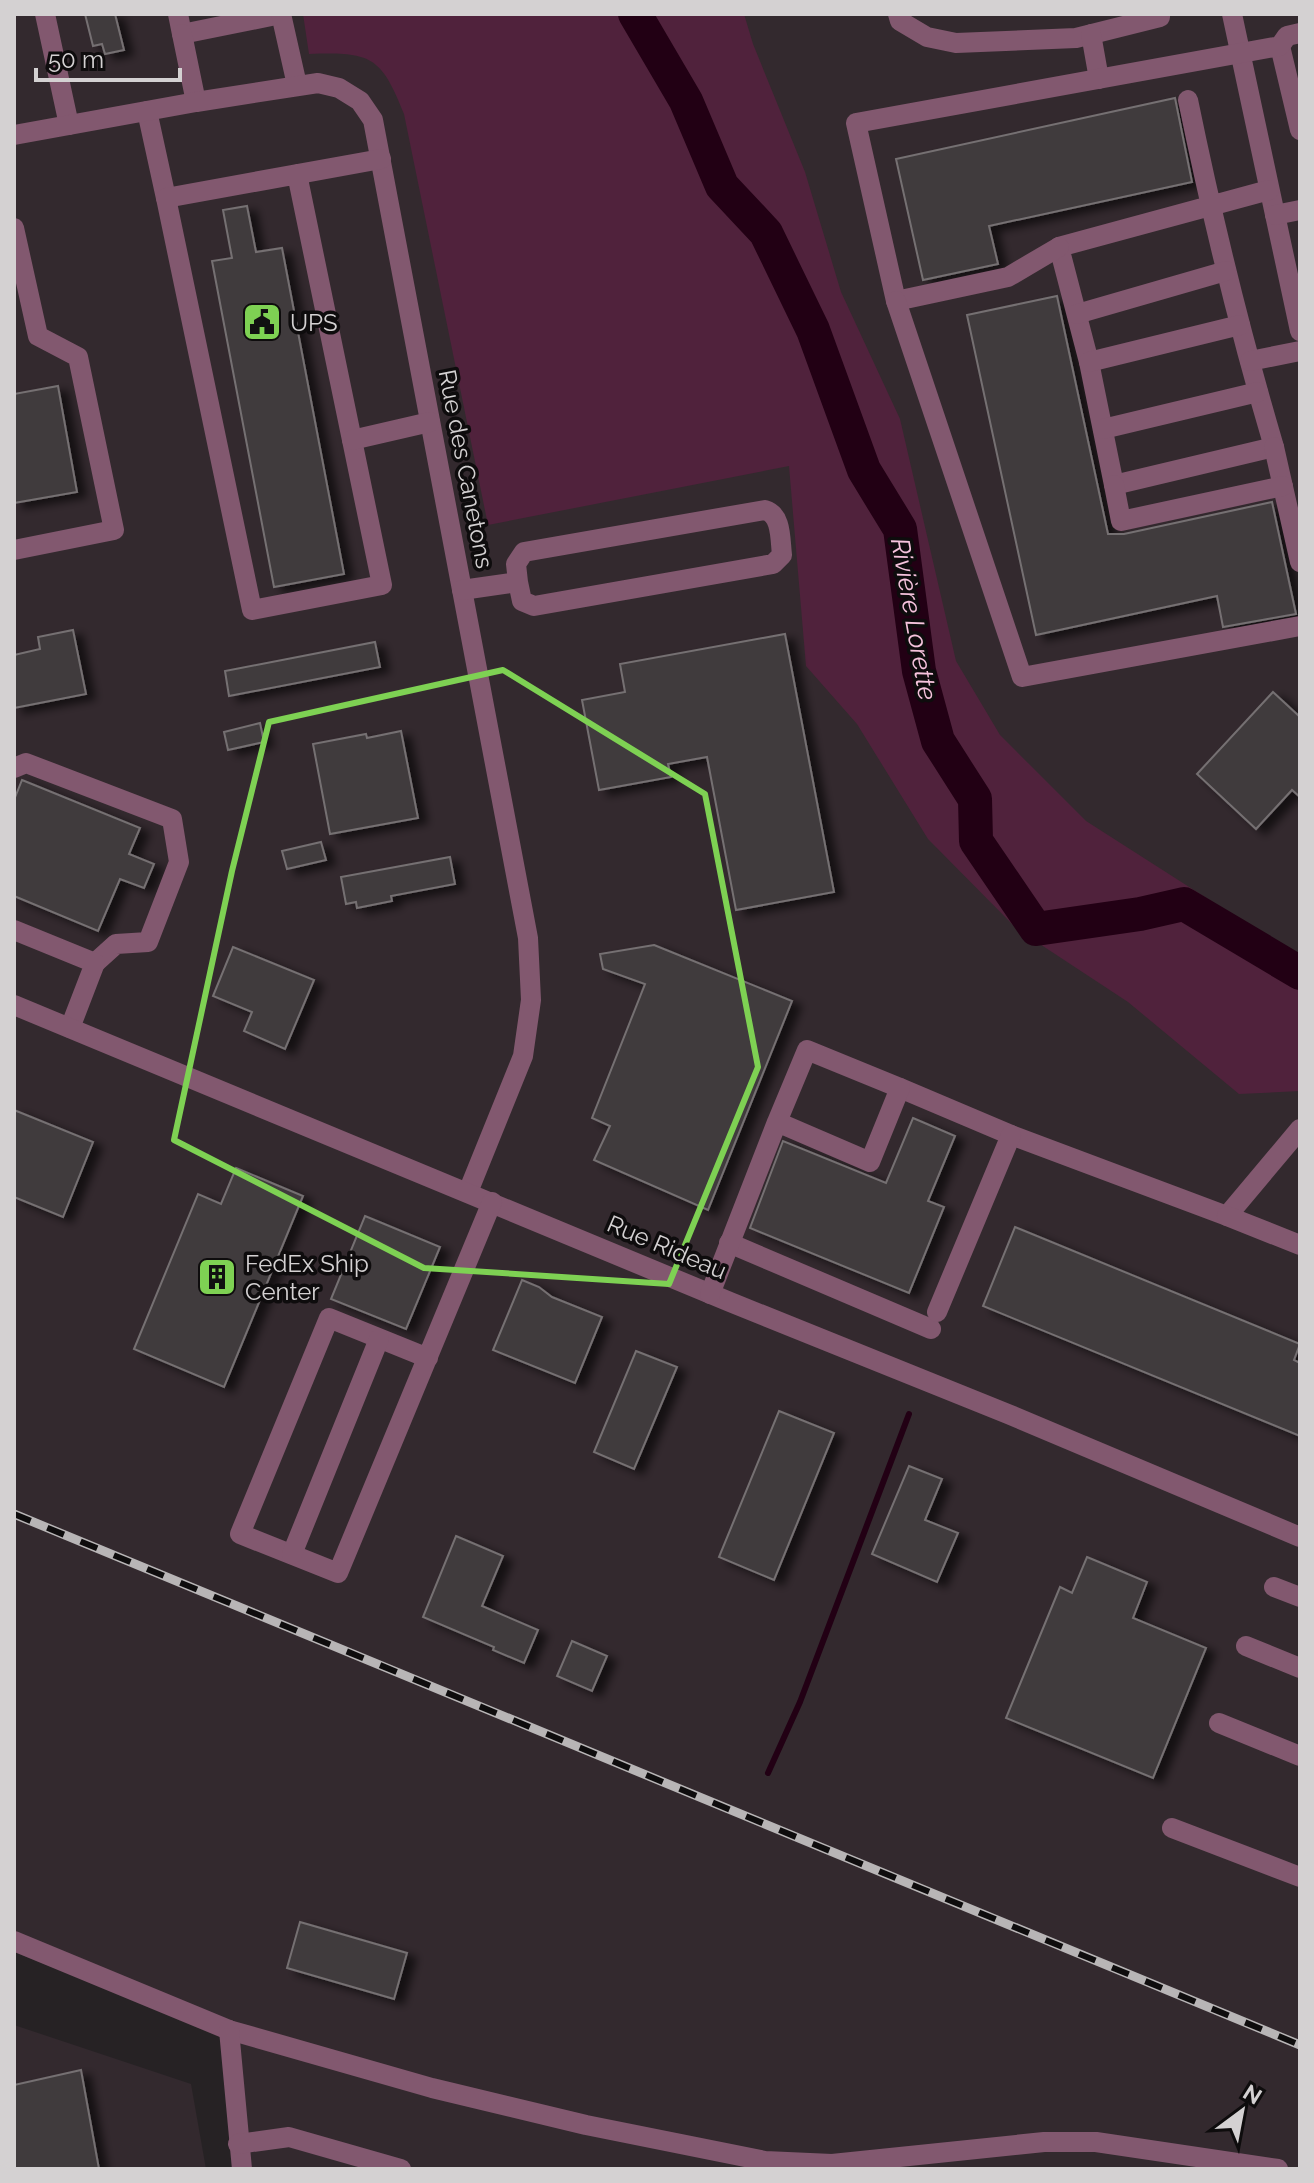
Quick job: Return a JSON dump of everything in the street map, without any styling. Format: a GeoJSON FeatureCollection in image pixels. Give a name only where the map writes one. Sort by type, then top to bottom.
{"type":"FeatureCollection","features":[{"type":"Feature","properties":{"kind":"street"},"geometry":{"type":"LineString","coordinates":[[45,14],[69,125]]}},
{"type":"Feature","properties":{"kind":"street"},"geometry":{"type":"LineString","coordinates":[[196,102],[180,24],[281,14],[297,85]]}},
{"type":"Feature","properties":{"kind":"street"},"geometry":{"type":"LineString","coordinates":[[898,14],[900,21],[927,37],[956,43],[1076,38],[1165,15]]}},
{"type":"Feature","properties":{"kind":"street"},"geometry":{"type":"LineString","coordinates":[[1232,14],[1275,215],[1292,260],[1300,331]]}},
{"type":"Feature","properties":{"kind":"street"},"geometry":{"type":"LineString","coordinates":[[1283,14],[1289,38],[1300,130]]}},
{"type":"Feature","properties":{"kind":"street"},"geometry":{"type":"LineString","coordinates":[[1091,34],[1099,79]]}},
{"type":"Feature","properties":{"kind":"street"},"geometry":{"type":"LineString","coordinates":[[1289,38],[1240,54],[856,123],[896,301],[1022,677],[1300,626]]}},
{"type":"Feature","properties":{"kind":"street","name":"Rue des Canetons"},"geometry":{"type":"LineString","coordinates":[[14,135],[318,83],[339,88],[360,101],[373,120],[528,938],[531,1000],[523,1056],[468,1192]]}},
{"type":"Feature","properties":{"kind":"street"},"geometry":{"type":"LineString","coordinates":[[1188,100],[1210,205],[1274,447],[1300,562]]}},
{"type":"Feature","properties":{"kind":"street"},"geometry":{"type":"LineString","coordinates":[[147,111],[252,610],[382,585],[297,174]]}},
{"type":"Feature","properties":{"kind":"street"},"geometry":{"type":"LineString","coordinates":[[166,198],[381,159]]}},
{"type":"Feature","properties":{"kind":"street"},"geometry":{"type":"LineString","coordinates":[[896,301],[1008,277],[1059,247],[1269,190]]}},
{"type":"Feature","properties":{"kind":"street"},"geometry":{"type":"LineString","coordinates":[[1275,215],[1300,210]]}},
{"type":"Feature","properties":{"kind":"street"},"geometry":{"type":"LineString","coordinates":[[14,228],[24,318],[38,336],[78,357],[114,530],[14,550]]}},
{"type":"Feature","properties":{"kind":"street"},"geometry":{"type":"LineString","coordinates":[[1059,247],[1089,362],[1121,521],[1283,486]]}},
{"type":"Feature","properties":{"kind":"street"},"geometry":{"type":"LineString","coordinates":[[1077,314],[1226,271]]}},
{"type":"Feature","properties":{"kind":"street"},"geometry":{"type":"LineString","coordinates":[[1089,362],[1240,325]]}},
{"type":"Feature","properties":{"kind":"street"},"geometry":{"type":"LineString","coordinates":[[1250,361],[1300,351]]}},
{"type":"Feature","properties":{"kind":"street"},"geometry":{"type":"LineString","coordinates":[[1103,429],[1258,392]]}},
{"type":"Feature","properties":{"kind":"street"},"geometry":{"type":"LineString","coordinates":[[352,440],[430,422]]}},
{"type":"Feature","properties":{"kind":"street"},"geometry":{"type":"LineString","coordinates":[[1114,485],[1274,447]]}},
{"type":"Feature","properties":{"kind":"street"},"geometry":{"type":"LineString","coordinates":[[765,510],[777,518],[782,555],[773,564],[534,606],[522,601],[518,582],[516,564],[524,552],[765,510]]}},
{"type":"Feature","properties":{"kind":"street"},"geometry":{"type":"LineString","coordinates":[[462,590],[518,582]]}},
{"type":"Feature","properties":{"kind":"street"},"geometry":{"type":"LineString","coordinates":[[14,768],[26,763],[172,819],[179,862],[148,942],[116,944],[95,963],[70,1028]]}},
{"type":"Feature","properties":{"kind":"street"},"geometry":{"type":"LineString","coordinates":[[14,930],[95,963]]}},
{"type":"Feature","properties":{"kind":"street","name":"Rue Rideau"},"geometry":{"type":"LineString","coordinates":[[14,1005],[1300,1537]]}},
{"type":"Feature","properties":{"kind":"street"},"geometry":{"type":"LineString","coordinates":[[710,1294],[807,1050],[1011,1135],[1300,1245]]}},
{"type":"Feature","properties":{"kind":"street"},"geometry":{"type":"LineString","coordinates":[[777,1122],[870,1162],[900,1088]]}},
{"type":"Feature","properties":{"kind":"street"},"geometry":{"type":"LineString","coordinates":[[1227,1216],[1300,1129]]}},
{"type":"Feature","properties":{"kind":"street"},"geometry":{"type":"LineString","coordinates":[[729,1243],[934,1321],[1011,1135]]}},
{"type":"Feature","properties":{"kind":"street"},"geometry":{"type":"LineString","coordinates":[[428,1358],[329,1318],[240,1534],[338,1573],[428,1358],[492,1202]]}},
{"type":"Feature","properties":{"kind":"street"},"geometry":{"type":"LineString","coordinates":[[292,1554],[379,1339]]}},
{"type":"Feature","properties":{"kind":"street"},"geometry":{"type":"LineString","coordinates":[[1274,1587],[1300,1597]]}},
{"type":"Feature","properties":{"kind":"street"},"geometry":{"type":"LineString","coordinates":[[1246,1646],[1300,1668]]}},
{"type":"Feature","properties":{"kind":"street"},"geometry":{"type":"LineString","coordinates":[[1219,1723],[1300,1756]]}},
{"type":"Feature","properties":{"kind":"street"},"geometry":{"type":"LineString","coordinates":[[1172,1828],[1300,1877]]}},
{"type":"Feature","properties":{"kind":"street"},"geometry":{"type":"LineString","coordinates":[[14,1941],[229,2030],[432,2088],[586,2125],[765,2161],[832,2164],[1044,2142],[1096,2142],[1278,2169]]}},
{"type":"Feature","properties":{"kind":"street"},"geometry":{"type":"LineString","coordinates":[[229,2030],[242,2169]]}},
{"type":"Feature","properties":{"kind":"street"},"geometry":{"type":"LineString","coordinates":[[238,2144],[289,2137],[401,2169]]}},
{"type":"Feature","properties":{"kind":"highlighted area"},"geometry":{"type":"Polygon","coordinates":[[[503,670],[705,794],[758,1067],[669,1284],[424,1268],[174,1140],[232,871],[269,722],[503,670]]]}},
{"type":"Feature","properties":{"kind":"shaded area"},"geometry":{"type":"Polygon","coordinates":[[[14,14],[1300,14],[1300,2169],[242,2169],[220,2034],[14,1952],[14,14]]]}},
{"type":"Feature","properties":{"kind":"shaded area"},"geometry":{"type":"Polygon","coordinates":[[[303,14],[744,14],[753,44],[805,172],[841,292],[900,419],[956,661],[1000,735],[1086,821],[1300,958],[1300,1091],[1239,1094],[1128,1002],[1017,929],[928,839],[857,724],[806,666],[789,466],[488,525],[404,114],[388,80],[371,62],[347,54],[309,54],[303,14]]]}},
{"type":"Feature","properties":{"kind":"shaded area"},"geometry":{"type":"Polygon","coordinates":[[[14,2025],[191,2084],[206,2169],[14,2169],[14,2025]]]}},
{"type":"Feature","properties":{"kind":"building"},"geometry":{"type":"Polygon","coordinates":[[[85,14],[115,14],[124,50],[105,54],[102,44],[93,46],[85,14]]]}},
{"type":"Feature","properties":{"kind":"building"},"geometry":{"type":"Polygon","coordinates":[[[1175,98],[1192,182],[989,226],[998,264],[923,280],[896,159],[1175,98]]]}},
{"type":"Feature","properties":{"kind":"building"},"geometry":{"type":"Polygon","coordinates":[[[247,206],[256,252],[282,248],[344,574],[274,587],[212,261],[232,258],[223,210],[247,206]]]}},
{"type":"Feature","properties":{"kind":"building"},"geometry":{"type":"Polygon","coordinates":[[[1057,296],[1108,534],[1124,534],[1272,502],[1296,614],[1223,627],[1217,596],[1036,635],[967,315],[1057,296]]]}},
{"type":"Feature","properties":{"kind":"building"},"geometry":{"type":"Polygon","coordinates":[[[58,386],[77,492],[14,503],[14,394],[58,386]]]}},
{"type":"Feature","properties":{"kind":"building"},"geometry":{"type":"Polygon","coordinates":[[[73,630],[86,694],[14,708],[14,655],[40,649],[38,637],[73,630]]]}},
{"type":"Feature","properties":{"kind":"building"},"geometry":{"type":"Polygon","coordinates":[[[785,634],[834,892],[736,910],[707,757],[668,764],[671,777],[599,790],[582,700],[625,692],[620,664],[785,634]]]}},
{"type":"Feature","properties":{"kind":"building"},"geometry":{"type":"Polygon","coordinates":[[[375,642],[380,667],[229,696],[225,671],[375,642]]]}},
{"type":"Feature","properties":{"kind":"building"},"geometry":{"type":"Polygon","coordinates":[[[1273,692],[1300,717],[1300,797],[1292,790],[1256,829],[1197,774],[1273,692]]]}},
{"type":"Feature","properties":{"kind":"building"},"geometry":{"type":"Polygon","coordinates":[[[260,723],[264,742],[228,750],[224,732],[260,723]]]}},
{"type":"Feature","properties":{"kind":"building"},"geometry":{"type":"Polygon","coordinates":[[[401,731],[418,818],[330,834],[313,744],[401,731]]]}},
{"type":"Feature","properties":{"kind":"building"},"geometry":{"type":"Polygon","coordinates":[[[22,780],[140,828],[129,854],[154,864],[144,888],[120,879],[98,931],[14,896],[14,800],[22,780]]]}},
{"type":"Feature","properties":{"kind":"building"},"geometry":{"type":"Polygon","coordinates":[[[321,842],[326,860],[287,869],[282,851],[321,842]]]}},
{"type":"Feature","properties":{"kind":"building"},"geometry":{"type":"Polygon","coordinates":[[[450,857],[455,884],[391,896],[392,901],[357,908],[356,902],[346,904],[341,877],[450,857]]]}},
{"type":"Feature","properties":{"kind":"building"},"geometry":{"type":"Polygon","coordinates":[[[654,945],[792,1001],[708,1210],[594,1160],[610,1126],[592,1118],[645,984],[603,969],[600,954],[654,945]]]}},
{"type":"Feature","properties":{"kind":"building"},"geometry":{"type":"Polygon","coordinates":[[[233,947],[314,980],[285,1049],[244,1031],[252,1012],[213,996],[233,947]]]}},
{"type":"Feature","properties":{"kind":"building"},"geometry":{"type":"Polygon","coordinates":[[[14,1110],[93,1142],[63,1217],[14,1197],[14,1110]]]}},
{"type":"Feature","properties":{"kind":"building"},"geometry":{"type":"Polygon","coordinates":[[[913,1118],[955,1136],[928,1201],[944,1207],[909,1293],[750,1228],[783,1141],[886,1183],[913,1118]]]}},
{"type":"Feature","properties":{"kind":"building","name":"FedEx Ship Center"},"geometry":{"type":"Polygon","coordinates":[[[236,1168],[303,1196],[224,1387],[134,1349],[198,1194],[221,1204],[236,1168]]]}},
{"type":"Feature","properties":{"kind":"building"},"geometry":{"type":"Polygon","coordinates":[[[365,1216],[440,1247],[406,1329],[331,1299],[365,1216]]]}},
{"type":"Feature","properties":{"kind":"building"},"geometry":{"type":"Polygon","coordinates":[[[1015,1227],[1300,1344],[1294,1360],[1300,1363],[1300,1436],[983,1306],[1015,1227]]]}},
{"type":"Feature","properties":{"kind":"building"},"geometry":{"type":"Polygon","coordinates":[[[522,1280],[552,1297],[602,1317],[575,1383],[493,1350],[522,1280]]]}},
{"type":"Feature","properties":{"kind":"building"},"geometry":{"type":"Polygon","coordinates":[[[636,1351],[677,1367],[634,1469],[594,1452],[636,1351]]]}},
{"type":"Feature","properties":{"kind":"building"},"geometry":{"type":"Polygon","coordinates":[[[779,1411],[834,1433],[774,1580],[719,1557],[779,1411]]]}},
{"type":"Feature","properties":{"kind":"building"},"geometry":{"type":"Polygon","coordinates":[[[909,1466],[942,1479],[925,1520],[958,1533],[937,1582],[872,1554],[909,1466]]]}},
{"type":"Feature","properties":{"kind":"building"},"geometry":{"type":"Polygon","coordinates":[[[456,1536],[503,1556],[482,1606],[538,1630],[524,1663],[423,1617],[456,1536]]]}},
{"type":"Feature","properties":{"kind":"building"},"geometry":{"type":"Polygon","coordinates":[[[1087,1557],[1147,1582],[1133,1618],[1206,1648],[1153,1778],[1006,1718],[1060,1587],[1072,1593],[1087,1557]]]}},
{"type":"Feature","properties":{"kind":"building"},"geometry":{"type":"Polygon","coordinates":[[[572,1641],[607,1656],[592,1691],[557,1676],[572,1641]]]}},
{"type":"Feature","properties":{"kind":"building"},"geometry":{"type":"Polygon","coordinates":[[[300,1922],[407,1953],[394,1999],[287,1968],[300,1922]]]}},
{"type":"Feature","properties":{"kind":"building"},"geometry":{"type":"Polygon","coordinates":[[[81,2070],[99,2169],[14,2169],[14,2085],[81,2070]]]}},
{"type":"Feature","properties":{"kind":"waterway","name":"Rivière Lorette"},"geometry":{"type":"LineString","coordinates":[[635,14],[686,101],[722,186],[766,233],[813,330],[864,470],[900,529],[919,671],[938,741],[975,799],[976,841],[1036,929],[1140,914],[1184,904],[1300,973]]}},
{"type":"Feature","properties":{"kind":"waterway"},"geometry":{"type":"LineString","coordinates":[[768,1773],[800,1702],[909,1414]]}},
{"type":"Feature","properties":{"kind":"railway"},"geometry":{"type":"LineString","coordinates":[[14,1514],[1300,2045]]}},
{"type":"Feature","properties":{"kind":"place","name":"UPS"},"geometry":{"type":"Point","coordinates":[262,322]}},
{"type":"Feature","properties":{"kind":"place","name":"FedEx Ship Center"},"geometry":{"type":"Point","coordinates":[217,1277]}}]}
